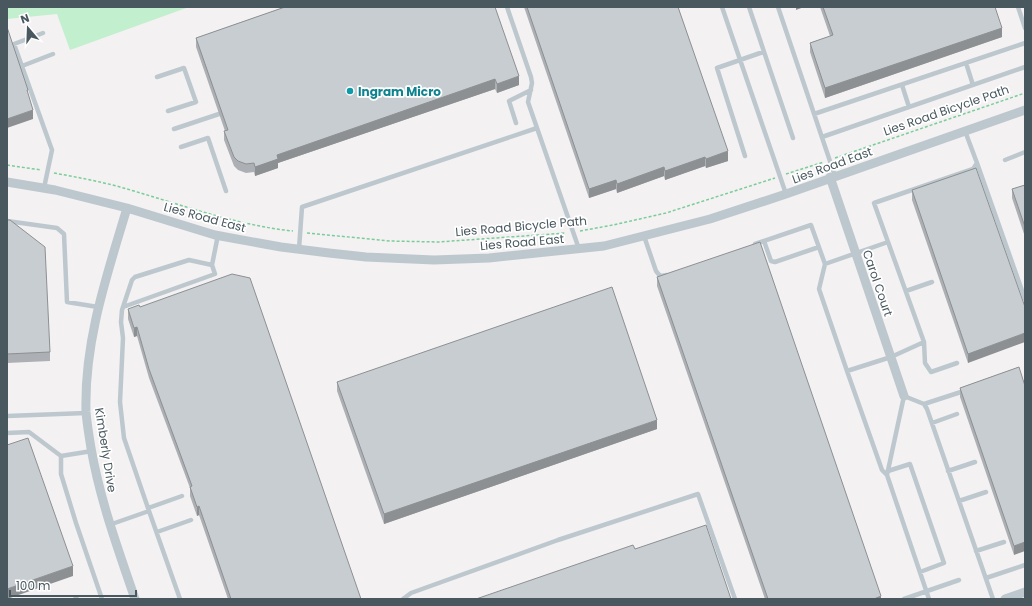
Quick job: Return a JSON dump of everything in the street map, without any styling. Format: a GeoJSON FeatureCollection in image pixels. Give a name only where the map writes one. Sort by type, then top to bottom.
{"type":"FeatureCollection","features":[{"type":"Feature","properties":{"kind":"street","name":"Lies Road East"},"geometry":{"type":"LineString","coordinates":[[7,182],[44,188],[127,208],[218,235],[299,249],[366,257],[434,260],[489,258],[604,246],[710,219],[786,194],[1025,110]]}},
{"type":"Feature","properties":{"kind":"street","name":"Carol Court"},"geometry":{"type":"LineString","coordinates":[[832,177],[904,396]]}},
{"type":"Feature","properties":{"kind":"street","name":"Kimberly Drive"},"geometry":{"type":"LineString","coordinates":[[127,208],[98,307],[89,359],[86,412],[100,493],[109,525],[135,599]]}},
{"type":"Feature","properties":{"kind":"street"},"geometry":{"type":"LineString","coordinates":[[1005,599],[1025,592]]}},
{"type":"Feature","properties":{"kind":"lane"},"geometry":{"type":"LineString","coordinates":[[507,7],[531,76],[532,83],[528,102],[579,249]]}},
{"type":"Feature","properties":{"kind":"lane"},"geometry":{"type":"LineString","coordinates":[[722,7],[786,194]]}},
{"type":"Feature","properties":{"kind":"lane"},"geometry":{"type":"LineString","coordinates":[[749,7],[793,138]]}},
{"type":"Feature","properties":{"kind":"lane"},"geometry":{"type":"LineString","coordinates":[[778,7],[830,160],[832,177]]}},
{"type":"Feature","properties":{"kind":"lane"},"geometry":{"type":"LineString","coordinates":[[1018,7],[1025,25]]}},
{"type":"Feature","properties":{"kind":"lane"},"geometry":{"type":"LineString","coordinates":[[43,33],[14,44],[52,150],[44,188]]}},
{"type":"Feature","properties":{"kind":"lane"},"geometry":{"type":"LineString","coordinates":[[814,114],[1025,43]]}},
{"type":"Feature","properties":{"kind":"lane"},"geometry":{"type":"LineString","coordinates":[[745,156],[717,68],[763,52]]}},
{"type":"Feature","properties":{"kind":"lane"},"geometry":{"type":"LineString","coordinates":[[22,66],[53,54]]}},
{"type":"Feature","properties":{"kind":"lane"},"geometry":{"type":"LineString","coordinates":[[966,63],[973,85]]}},
{"type":"Feature","properties":{"kind":"lane"},"geometry":{"type":"LineString","coordinates":[[822,137],[1025,67]]}},
{"type":"Feature","properties":{"kind":"lane"},"geometry":{"type":"LineString","coordinates":[[157,77],[184,68],[196,102],[168,111]]}},
{"type":"Feature","properties":{"kind":"lane"},"geometry":{"type":"LineString","coordinates":[[902,85],[909,107]]}},
{"type":"Feature","properties":{"kind":"lane"},"geometry":{"type":"LineString","coordinates":[[516,123],[509,101],[531,90]]}},
{"type":"Feature","properties":{"kind":"lane"},"geometry":{"type":"LineString","coordinates":[[174,128],[219,114]]}},
{"type":"Feature","properties":{"kind":"lane"},"geometry":{"type":"LineString","coordinates":[[299,249],[302,207],[537,128]]}},
{"type":"Feature","properties":{"kind":"lane"},"geometry":{"type":"LineString","coordinates":[[965,131],[1025,299]]}},
{"type":"Feature","properties":{"kind":"lane"},"geometry":{"type":"LineString","coordinates":[[181,147],[208,138],[226,191]]}},
{"type":"Feature","properties":{"kind":"lane"},"geometry":{"type":"LineString","coordinates":[[1005,160],[1025,152]]}},
{"type":"Feature","properties":{"kind":"lane"},"geometry":{"type":"LineString","coordinates":[[957,363],[931,372],[925,363],[924,342],[874,203],[973,169],[977,163]]}},
{"type":"Feature","properties":{"kind":"lane"},"geometry":{"type":"LineString","coordinates":[[7,221],[57,228],[64,234],[68,302],[98,307]]}},
{"type":"Feature","properties":{"kind":"lane"},"geometry":{"type":"LineString","coordinates":[[750,246],[811,225],[825,264],[819,289],[882,470],[888,473],[910,464],[944,564],[920,572]]}},
{"type":"Feature","properties":{"kind":"lane"},"geometry":{"type":"LineString","coordinates":[[123,307],[215,274],[212,264],[218,235]]}},
{"type":"Feature","properties":{"kind":"lane"},"geometry":{"type":"LineString","coordinates":[[644,236],[658,275],[672,273]]}},
{"type":"Feature","properties":{"kind":"lane"},"geometry":{"type":"LineString","coordinates":[[764,241],[771,261],[775,262],[819,247]]}},
{"type":"Feature","properties":{"kind":"lane"},"geometry":{"type":"LineString","coordinates":[[825,264],[888,242]]}},
{"type":"Feature","properties":{"kind":"lane"},"geometry":{"type":"LineString","coordinates":[[180,599],[124,438],[120,402],[123,338],[120,322],[123,307],[132,280],[135,277],[185,260],[212,264]]}},
{"type":"Feature","properties":{"kind":"lane"},"geometry":{"type":"LineString","coordinates":[[906,291],[932,282]]}},
{"type":"Feature","properties":{"kind":"lane"},"geometry":{"type":"LineString","coordinates":[[847,371],[891,357],[924,342]]}},
{"type":"Feature","properties":{"kind":"lane"},"geometry":{"type":"LineString","coordinates":[[929,599],[888,473],[904,396],[924,404],[968,389]]}},
{"type":"Feature","properties":{"kind":"lane"},"geometry":{"type":"LineString","coordinates":[[924,404],[932,423],[993,599]]}},
{"type":"Feature","properties":{"kind":"lane"},"geometry":{"type":"LineString","coordinates":[[7,416],[86,412]]}},
{"type":"Feature","properties":{"kind":"lane"},"geometry":{"type":"LineString","coordinates":[[932,423],[957,414]]}},
{"type":"Feature","properties":{"kind":"lane"},"geometry":{"type":"LineString","coordinates":[[8,434],[29,432],[60,456],[92,451]]}},
{"type":"Feature","properties":{"kind":"lane"},"geometry":{"type":"LineString","coordinates":[[60,456],[61,474],[102,599]]}},
{"type":"Feature","properties":{"kind":"lane"},"geometry":{"type":"LineString","coordinates":[[948,471],[975,462]]}},
{"type":"Feature","properties":{"kind":"lane"},"geometry":{"type":"LineString","coordinates":[[959,501],[986,492]]}},
{"type":"Feature","properties":{"kind":"lane"},"geometry":{"type":"LineString","coordinates":[[403,599],[411,593],[551,543],[698,494],[735,599]]}},
{"type":"Feature","properties":{"kind":"lane"},"geometry":{"type":"LineString","coordinates":[[109,525],[182,496]]}},
{"type":"Feature","properties":{"kind":"lane"},"geometry":{"type":"LineString","coordinates":[[157,532],[191,520]]}},
{"type":"Feature","properties":{"kind":"lane"},"geometry":{"type":"LineString","coordinates":[[976,551],[1004,542]]}},
{"type":"Feature","properties":{"kind":"lane"},"geometry":{"type":"LineString","coordinates":[[986,578],[1025,565]]}},
{"type":"Feature","properties":{"kind":"lane"},"geometry":{"type":"LineString","coordinates":[[904,599],[959,580]]}},
{"type":"Feature","properties":{"kind":"path","name":"Lies Road Bicycle Path"},"geometry":{"type":"LineString","coordinates":[[7,165],[48,171],[119,187],[182,207],[243,222],[300,232],[390,241],[438,242],[539,235],[573,232],[666,213],[830,160],[1025,93]]}},
{"type":"Feature","properties":{"kind":"green space"},"geometry":{"type":"Polygon","coordinates":[[[7,7],[189,7],[70,50],[57,14],[7,19],[7,7]]]}},
{"type":"Feature","properties":{"kind":"building","name":"Ingram Micro"},"geometry":{"type":"Polygon","coordinates":[[[285,7],[495,7],[519,76],[497,84],[495,79],[277,155],[278,159],[255,167],[254,163],[246,164],[238,161],[234,157],[224,131],[228,130],[196,38],[285,7]]]}},
{"type":"Feature","properties":{"kind":"building"},"geometry":{"type":"Polygon","coordinates":[[[527,7],[678,7],[728,151],[706,159],[705,157],[665,171],[664,167],[617,184],[616,180],[589,189],[527,7]]]}},
{"type":"Feature","properties":{"kind":"building"},"geometry":{"type":"Polygon","coordinates":[[[823,7],[995,7],[1002,28],[825,88],[810,43],[833,35],[823,7]]]}},
{"type":"Feature","properties":{"kind":"building"},"geometry":{"type":"Polygon","coordinates":[[[7,27],[28,90],[33,110],[7,119],[7,27]]]}},
{"type":"Feature","properties":{"kind":"building"},"geometry":{"type":"Polygon","coordinates":[[[976,168],[1025,307],[1025,333],[968,354],[912,190],[976,168]]]}},
{"type":"Feature","properties":{"kind":"building"},"geometry":{"type":"Polygon","coordinates":[[[1025,185],[1025,227],[1012,189],[1025,185]]]}},
{"type":"Feature","properties":{"kind":"building"},"geometry":{"type":"Polygon","coordinates":[[[7,220],[10,220],[45,247],[50,352],[7,354],[7,220]]]}},
{"type":"Feature","properties":{"kind":"building"},"geometry":{"type":"Polygon","coordinates":[[[760,242],[881,596],[874,599],[768,599],[657,277],[760,242]]]}},
{"type":"Feature","properties":{"kind":"building"},"geometry":{"type":"Polygon","coordinates":[[[232,274],[250,278],[361,599],[231,599],[199,506],[197,507],[190,487],[192,486],[149,369],[137,327],[134,328],[128,309],[139,305],[140,307],[232,274]]]}},
{"type":"Feature","properties":{"kind":"building"},"geometry":{"type":"Polygon","coordinates":[[[612,287],[657,420],[384,514],[337,382],[612,287]]]}},
{"type":"Feature","properties":{"kind":"building"},"geometry":{"type":"Polygon","coordinates":[[[1019,367],[1025,386],[1025,542],[1014,546],[960,388],[1019,367]]]}},
{"type":"Feature","properties":{"kind":"building"},"geometry":{"type":"Polygon","coordinates":[[[28,438],[73,566],[7,589],[7,445],[28,438]]]}},
{"type":"Feature","properties":{"kind":"building"},"geometry":{"type":"Polygon","coordinates":[[[706,525],[731,599],[476,599],[633,545],[635,549],[706,525]]]}},
{"type":"Feature","properties":{"kind":"place","name":"Ingram Micro"},"geometry":{"type":"Point","coordinates":[350,91]}}]}
